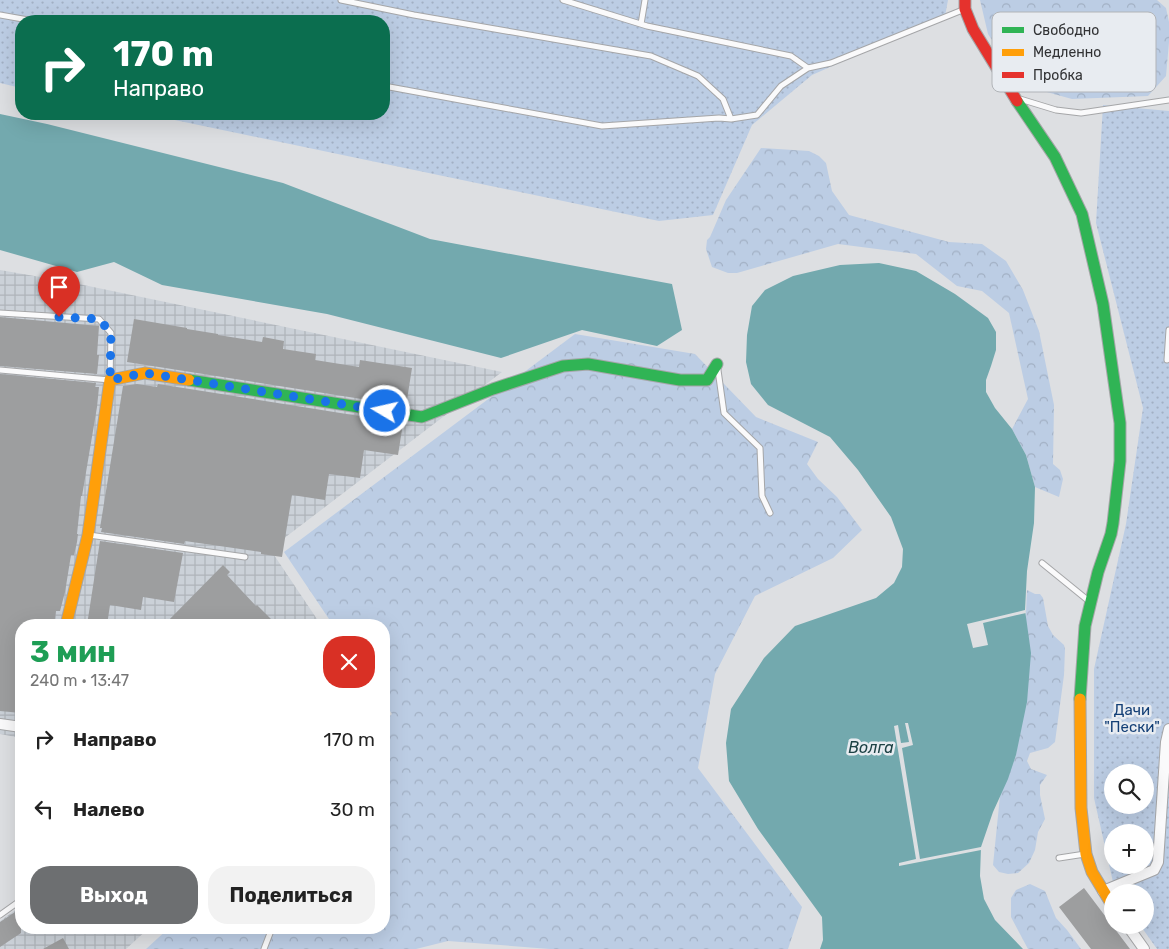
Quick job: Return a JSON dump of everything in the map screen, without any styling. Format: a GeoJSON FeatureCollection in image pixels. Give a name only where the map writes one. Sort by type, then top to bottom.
{"type":"FeatureCollection","features":[{"type":"Feature","properties":{"kind":"street"},"geometry":{"type":"LineString","coordinates":[[965,4],[973,29],[992,61]]}},
{"type":"Feature","properties":{"kind":"street"},"geometry":{"type":"LineString","coordinates":[[1011,92],[1055,158],[1082,214],[1103,304],[1120,423],[1120,461],[1113,523],[1098,572],[1085,626],[1080,694],[1081,808],[1086,854],[1092,872],[1103,891],[1154,870],[1158,862],[1166,742],[1169,729]]}},
{"type":"Feature","properties":{"kind":"street"},"geometry":{"type":"LineString","coordinates":[[67,619],[88,535],[110,380],[145,373],[422,417],[493,389],[563,366],[588,364],[680,380],[707,380],[717,364]]}},
{"type":"Feature","properties":{"kind":"street"},"geometry":{"type":"LineString","coordinates":[[0,724],[15,726]]}},
{"type":"Feature","properties":{"kind":"street"},"geometry":{"type":"LineString","coordinates":[[1133,934],[1144,949]]}},
{"type":"Feature","properties":{"kind":"lane"},"geometry":{"type":"LineString","coordinates":[[341,0],[414,15],[650,56],[698,76],[723,99],[731,119]]}},
{"type":"Feature","properties":{"kind":"lane"},"geometry":{"type":"LineString","coordinates":[[563,0],[641,24],[791,56],[808,68]]}},
{"type":"Feature","properties":{"kind":"lane"},"geometry":{"type":"LineString","coordinates":[[641,24],[645,0]]}},
{"type":"Feature","properties":{"kind":"lane"},"geometry":{"type":"LineString","coordinates":[[390,87],[602,126],[719,118],[731,119],[757,115],[781,86],[808,68],[831,63],[965,4]]}},
{"type":"Feature","properties":{"kind":"lane"},"geometry":{"type":"LineString","coordinates":[[0,15],[15,18]]}},
{"type":"Feature","properties":{"kind":"lane"},"geometry":{"type":"LineString","coordinates":[[1014,97],[1056,110],[1081,113],[1169,100]]}},
{"type":"Feature","properties":{"kind":"lane"},"geometry":{"type":"LineString","coordinates":[[0,313],[99,319],[111,333],[110,380],[0,370]]}},
{"type":"Feature","properties":{"kind":"lane"},"geometry":{"type":"LineString","coordinates":[[1167,360],[1169,330]]}},
{"type":"Feature","properties":{"kind":"lane"},"geometry":{"type":"LineString","coordinates":[[717,364],[724,414],[760,448],[762,496],[770,513]]}},
{"type":"Feature","properties":{"kind":"lane"},"geometry":{"type":"LineString","coordinates":[[88,535],[244,557]]}},
{"type":"Feature","properties":{"kind":"lane"},"geometry":{"type":"LineString","coordinates":[[1042,563],[1091,603]]}},
{"type":"Feature","properties":{"kind":"lane"},"geometry":{"type":"LineString","coordinates":[[1059,858],[1086,854]]}},
{"type":"Feature","properties":{"kind":"lane"},"geometry":{"type":"LineString","coordinates":[[0,915],[15,904]]}},
{"type":"Feature","properties":{"kind":"lane"},"geometry":{"type":"LineString","coordinates":[[264,949],[270,934]]}},
{"type":"Feature","properties":{"kind":"shaded area"},"geometry":{"type":"Polygon","coordinates":[[[0,270],[69,282],[502,372],[270,549],[317,619],[15,619],[15,737],[0,734],[0,270]]]}},
{"type":"Feature","properties":{"kind":"shaded area"},"geometry":{"type":"Polygon","coordinates":[[[15,910],[15,934],[142,934],[126,949],[0,949],[0,921],[15,910]]]}},
{"type":"Feature","properties":{"kind":"green space"},"geometry":{"type":"Polygon","coordinates":[[[0,0],[948,0],[945,16],[812,75],[752,125],[713,215],[659,221],[175,120],[390,120],[390,15],[15,15],[15,87],[0,83],[0,0]]]}},
{"type":"Feature","properties":{"kind":"green space"},"geometry":{"type":"Polygon","coordinates":[[[980,0],[1157,0],[1166,8],[1169,22],[1166,76],[1156,87],[1156,12],[992,12],[992,40],[988,34],[980,0]]]}},
{"type":"Feature","properties":{"kind":"green space"},"geometry":{"type":"Polygon","coordinates":[[[1046,92],[1152,92],[1148,96],[1072,99],[1046,92]]]}},
{"type":"Feature","properties":{"kind":"green space","name":"Дачи \"Пески\""},"geometry":{"type":"Polygon","coordinates":[[[1103,105],[1169,111],[1169,949],[1157,949],[1146,934],[1154,934],[1154,884],[1113,884],[1111,874],[1154,874],[1154,824],[1104,824],[1104,842],[1094,798],[1094,669],[1126,524],[1143,408],[1096,223],[1103,105]]]}},
{"type":"Feature","properties":{"kind":"green space"},"geometry":{"type":"Polygon","coordinates":[[[761,148],[809,151],[819,156],[826,163],[832,191],[849,215],[949,242],[982,244],[1006,261],[1023,290],[1039,331],[1054,405],[1053,464],[1060,470],[1063,479],[1059,497],[1035,487],[1026,455],[1012,429],[1028,399],[1009,313],[982,291],[957,286],[916,254],[838,244],[737,273],[728,273],[712,267],[706,249],[707,240],[726,200],[761,148]]]}},
{"type":"Feature","properties":{"kind":"green space"},"geometry":{"type":"Polygon","coordinates":[[[575,334],[695,354],[756,417],[818,442],[807,464],[818,479],[837,497],[862,530],[833,558],[755,596],[715,674],[698,768],[802,907],[788,949],[550,949],[448,941],[416,949],[146,949],[162,934],[390,934],[390,716],[392,714],[390,711],[390,619],[329,619],[284,552],[575,334]]]}},
{"type":"Feature","properties":{"kind":"green space"},"geometry":{"type":"Polygon","coordinates":[[[1027,590],[1040,594],[1043,598],[1048,626],[1053,635],[1064,645],[1064,675],[1055,742],[1048,748],[1030,753],[1027,761],[1031,769],[1047,775],[1040,785],[1045,819],[1038,832],[1035,850],[1029,863],[1018,873],[1008,874],[999,872],[993,865],[1000,796],[1016,755],[1027,590]]]}},
{"type":"Feature","properties":{"kind":"green space"},"geometry":{"type":"Polygon","coordinates":[[[1030,884],[1045,891],[1056,918],[1081,949],[1028,949],[1011,917],[1011,898],[1016,890],[1030,884]]]}},
{"type":"Feature","properties":{"kind":"water"},"geometry":{"type":"Polygon","coordinates":[[[0,114],[15,117],[15,120],[28,120],[47,124],[283,183],[430,239],[672,284],[682,330],[657,346],[582,330],[501,358],[327,314],[162,285],[114,262],[77,272],[0,250],[0,114]]]}},
{"type":"Feature","properties":{"kind":"water","name":"Волга"},"geometry":{"type":"Polygon","coordinates":[[[879,263],[916,271],[955,294],[988,318],[996,332],[996,350],[986,380],[986,392],[995,408],[1012,429],[1026,455],[1035,487],[1034,523],[1027,571],[1025,610],[1031,653],[1027,702],[1016,755],[981,847],[980,876],[984,899],[995,920],[1023,949],[820,949],[823,940],[822,917],[758,829],[729,781],[726,743],[731,709],[764,658],[795,626],[876,598],[894,583],[902,567],[903,549],[891,517],[858,470],[830,437],[768,405],[751,384],[746,362],[747,335],[752,306],[765,290],[793,276],[840,265],[879,263]]]}},
{"type":"Feature","properties":{"kind":"pier"},"geometry":{"type":"Polygon","coordinates":[[[1025,610],[1026,613],[983,623],[988,645],[973,648],[967,624],[1025,610]]]}},
{"type":"Feature","properties":{"kind":"pier"},"geometry":{"type":"Polygon","coordinates":[[[905,723],[908,723],[913,745],[902,748],[920,859],[981,847],[981,850],[899,866],[899,863],[916,859],[894,726],[898,725],[901,743],[909,742],[905,723]]]}},
{"type":"Feature","properties":{"kind":"building"},"geometry":{"type":"Polygon","coordinates":[[[0,317],[99,326],[97,374],[0,366],[0,317]]]}},
{"type":"Feature","properties":{"kind":"building"},"geometry":{"type":"Polygon","coordinates":[[[134,319],[262,342],[263,337],[284,341],[283,349],[316,354],[315,360],[359,367],[360,360],[412,368],[406,406],[127,362],[134,319]]]}},
{"type":"Feature","properties":{"kind":"building"},"geometry":{"type":"Polygon","coordinates":[[[0,374],[96,383],[95,387],[99,387],[97,407],[81,496],[77,542],[74,555],[71,555],[60,611],[56,611],[55,619],[15,619],[15,712],[0,711],[0,374]]]}},
{"type":"Feature","properties":{"kind":"building"},"geometry":{"type":"Polygon","coordinates":[[[137,384],[157,387],[158,384],[403,423],[398,455],[364,450],[360,478],[329,474],[325,500],[292,495],[282,557],[261,554],[261,552],[185,541],[184,544],[101,532],[102,528],[100,528],[123,386],[137,384]]]}},
{"type":"Feature","properties":{"kind":"building"},"geometry":{"type":"Polygon","coordinates":[[[100,541],[183,553],[174,602],[143,597],[141,610],[110,605],[108,619],[88,619],[100,541]]]}},
{"type":"Feature","properties":{"kind":"building"},"geometry":{"type":"Polygon","coordinates":[[[223,565],[230,572],[227,575],[271,619],[170,619],[223,565]]]}},
{"type":"Feature","properties":{"kind":"building"},"geometry":{"type":"Polygon","coordinates":[[[1084,888],[1104,915],[1104,934],[1119,934],[1130,949],[1091,949],[1059,907],[1084,888]]]}},
{"type":"Feature","properties":{"kind":"building"},"geometry":{"type":"Polygon","coordinates":[[[15,912],[15,934],[20,934],[0,947],[0,922],[15,912]]]}},
{"type":"Feature","properties":{"kind":"building"},"geometry":{"type":"Polygon","coordinates":[[[63,938],[69,949],[43,949],[63,938]]]}},
{"type":"Feature","properties":{"kind":"traffic: fast"},"geometry":{"type":"LineString","coordinates":[[1017,101],[1055,157],[1082,214],[1103,304],[1120,423],[1120,461],[1113,523],[1098,572],[1085,626],[1080,699]]}},
{"type":"Feature","properties":{"kind":"traffic: fast"},"geometry":{"type":"LineString","coordinates":[[189,380],[422,417],[493,389],[563,366],[588,364],[680,380],[707,380],[717,364]]}},
{"type":"Feature","properties":{"kind":"traffic: slow"},"geometry":{"type":"LineString","coordinates":[[67,619],[88,535],[110,380],[145,373],[189,380]]}},
{"type":"Feature","properties":{"kind":"traffic: slow"},"geometry":{"type":"LineString","coordinates":[[1080,699],[1081,808],[1086,854],[1092,872],[1104,892]]}},
{"type":"Feature","properties":{"kind":"traffic: jam"},"geometry":{"type":"LineString","coordinates":[[965,0],[965,9],[973,29],[992,60]]}},
{"type":"Feature","properties":{"kind":"traffic: jam"},"geometry":{"type":"LineString","coordinates":[[1012,92],[1017,101]]}},
{"type":"Feature","properties":{"kind":"route"},"geometry":{"type":"LineString","coordinates":[[59,317],[99,319],[111,333],[110,380],[145,373],[385,411]]}}]}
